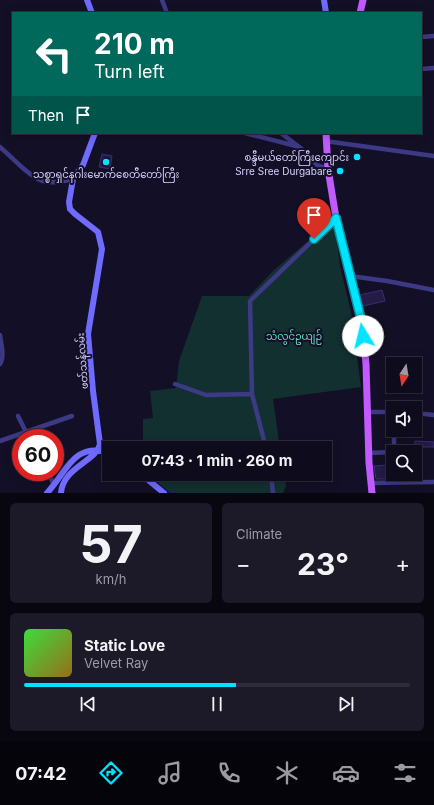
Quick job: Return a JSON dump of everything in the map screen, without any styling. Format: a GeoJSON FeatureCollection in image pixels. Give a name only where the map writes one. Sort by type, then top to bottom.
{"type":"FeatureCollection","features":[{"type":"Feature","properties":{"kind":"main road"},"geometry":{"type":"LineString","coordinates":[[360,12],[363,0]]}},
{"type":"Feature","properties":{"kind":"main road"},"geometry":{"type":"LineString","coordinates":[[326,137],[328,169],[336,218],[362,323],[366,364],[368,453],[372,493]]}},
{"type":"Feature","properties":{"kind":"street"},"geometry":{"type":"LineString","coordinates":[[88,0],[92,12]]}},
{"type":"Feature","properties":{"kind":"street"},"geometry":{"type":"LineString","coordinates":[[162,0],[167,12]]}},
{"type":"Feature","properties":{"kind":"street"},"geometry":{"type":"LineString","coordinates":[[324,0],[326,12]]}},
{"type":"Feature","properties":{"kind":"street"},"geometry":{"type":"LineString","coordinates":[[422,37],[434,36]]}},
{"type":"Feature","properties":{"kind":"street"},"geometry":{"type":"LineString","coordinates":[[422,69],[434,68]]}},
{"type":"Feature","properties":{"kind":"street"},"geometry":{"type":"LineString","coordinates":[[0,147],[42,181],[50,182],[73,179],[83,165],[95,134]]}},
{"type":"Feature","properties":{"kind":"street"},"geometry":{"type":"LineString","coordinates":[[248,134],[298,147]]}},
{"type":"Feature","properties":{"kind":"street"},"geometry":{"type":"LineString","coordinates":[[282,134],[307,153],[317,165],[328,169]]}},
{"type":"Feature","properties":{"kind":"street"},"geometry":{"type":"LineString","coordinates":[[326,137],[434,156]]}},
{"type":"Feature","properties":{"kind":"street","name":"ဖတ်သန်လမ်း"},"geometry":{"type":"LineString","coordinates":[[73,179],[69,202],[70,209],[98,232],[102,249],[88,334],[93,391],[98,424],[99,450]]}},
{"type":"Feature","properties":{"kind":"street"},"geometry":{"type":"LineString","coordinates":[[264,441],[252,394],[250,301],[336,218]]}},
{"type":"Feature","properties":{"kind":"street"},"geometry":{"type":"LineString","coordinates":[[350,276],[434,290]]}},
{"type":"Feature","properties":{"kind":"street"},"geometry":{"type":"LineString","coordinates":[[0,335],[3,353],[0,364]]}},
{"type":"Feature","properties":{"kind":"street"},"geometry":{"type":"LineString","coordinates":[[175,384],[206,395],[252,394]]}},
{"type":"Feature","properties":{"kind":"street"},"geometry":{"type":"LineString","coordinates":[[367,412],[386,412]]}},
{"type":"Feature","properties":{"kind":"street"},"geometry":{"type":"LineString","coordinates":[[422,414],[434,415]]}},
{"type":"Feature","properties":{"kind":"street"},"geometry":{"type":"LineString","coordinates":[[18,416],[24,429]]}},
{"type":"Feature","properties":{"kind":"street"},"geometry":{"type":"LineString","coordinates":[[34,429],[72,416]]}},
{"type":"Feature","properties":{"kind":"street"},"geometry":{"type":"LineString","coordinates":[[0,441],[12,437]]}},
{"type":"Feature","properties":{"kind":"street"},"geometry":{"type":"LineString","coordinates":[[62,493],[68,477],[75,469],[99,450]]}},
{"type":"Feature","properties":{"kind":"street"},"geometry":{"type":"LineString","coordinates":[[46,493],[76,456],[85,452],[102,451]]}},
{"type":"Feature","properties":{"kind":"street"},"geometry":{"type":"LineString","coordinates":[[368,453],[386,452]]}},
{"type":"Feature","properties":{"kind":"street"},"geometry":{"type":"LineString","coordinates":[[52,481],[54,485]]}},
{"type":"Feature","properties":{"kind":"street"},"geometry":{"type":"LineString","coordinates":[[149,481],[164,493]]}},
{"type":"Feature","properties":{"kind":"street"},"geometry":{"type":"LineString","coordinates":[[272,481],[273,493]]}},
{"type":"Feature","properties":{"kind":"street"},"geometry":{"type":"LineString","coordinates":[[371,483],[434,482]]}},
{"type":"Feature","properties":{"kind":"green space","name":"သံလွင်ဥယျဉ်"},"geometry":{"type":"Polygon","coordinates":[[[334,219],[340,266],[351,312],[361,387],[273,399],[279,441],[143,441],[143,419],[153,418],[150,391],[176,388],[179,361],[202,296],[249,296],[274,270],[334,219]]]}},
{"type":"Feature","properties":{"kind":"green space"},"geometry":{"type":"Polygon","coordinates":[[[156,481],[285,481],[286,486],[283,493],[170,493],[156,481]]]}},
{"type":"Feature","properties":{"kind":"building","name":"သစ္စာရှင်နဂါးမောက်စေတီတော်ကြီး"},"geometry":{"type":"Polygon","coordinates":[[[102,154],[112,156],[110,169],[99,167],[102,154]]]}},
{"type":"Feature","properties":{"kind":"building"},"geometry":{"type":"Polygon","coordinates":[[[382,290],[385,301],[363,306],[360,295],[382,290]]]}},
{"type":"Feature","properties":{"kind":"building"},"geometry":{"type":"Polygon","coordinates":[[[415,441],[434,442],[434,447],[422,447],[422,445],[415,445],[415,441]]]}},
{"type":"Feature","properties":{"kind":"building"},"geometry":{"type":"Polygon","coordinates":[[[386,465],[386,479],[376,479],[374,466],[386,465]]]}},
{"type":"Feature","properties":{"kind":"place","name":"စန္ဒီမယ်တော်ကြီးကျောင်း"},"geometry":{"type":"Point","coordinates":[357,157]}},
{"type":"Feature","properties":{"kind":"place","name":"သစ္စာရှင်နဂါးမောက်စေတီတော်ကြီး"},"geometry":{"type":"Point","coordinates":[106,162]}},
{"type":"Feature","properties":{"kind":"place","name":"Srre Sree Durgabare"},"geometry":{"type":"Point","coordinates":[340,171]}},
{"type":"Feature","properties":{"kind":"route"},"geometry":{"type":"LineString","coordinates":[[314,239],[336,218],[362,323],[363,336]]}}]}
